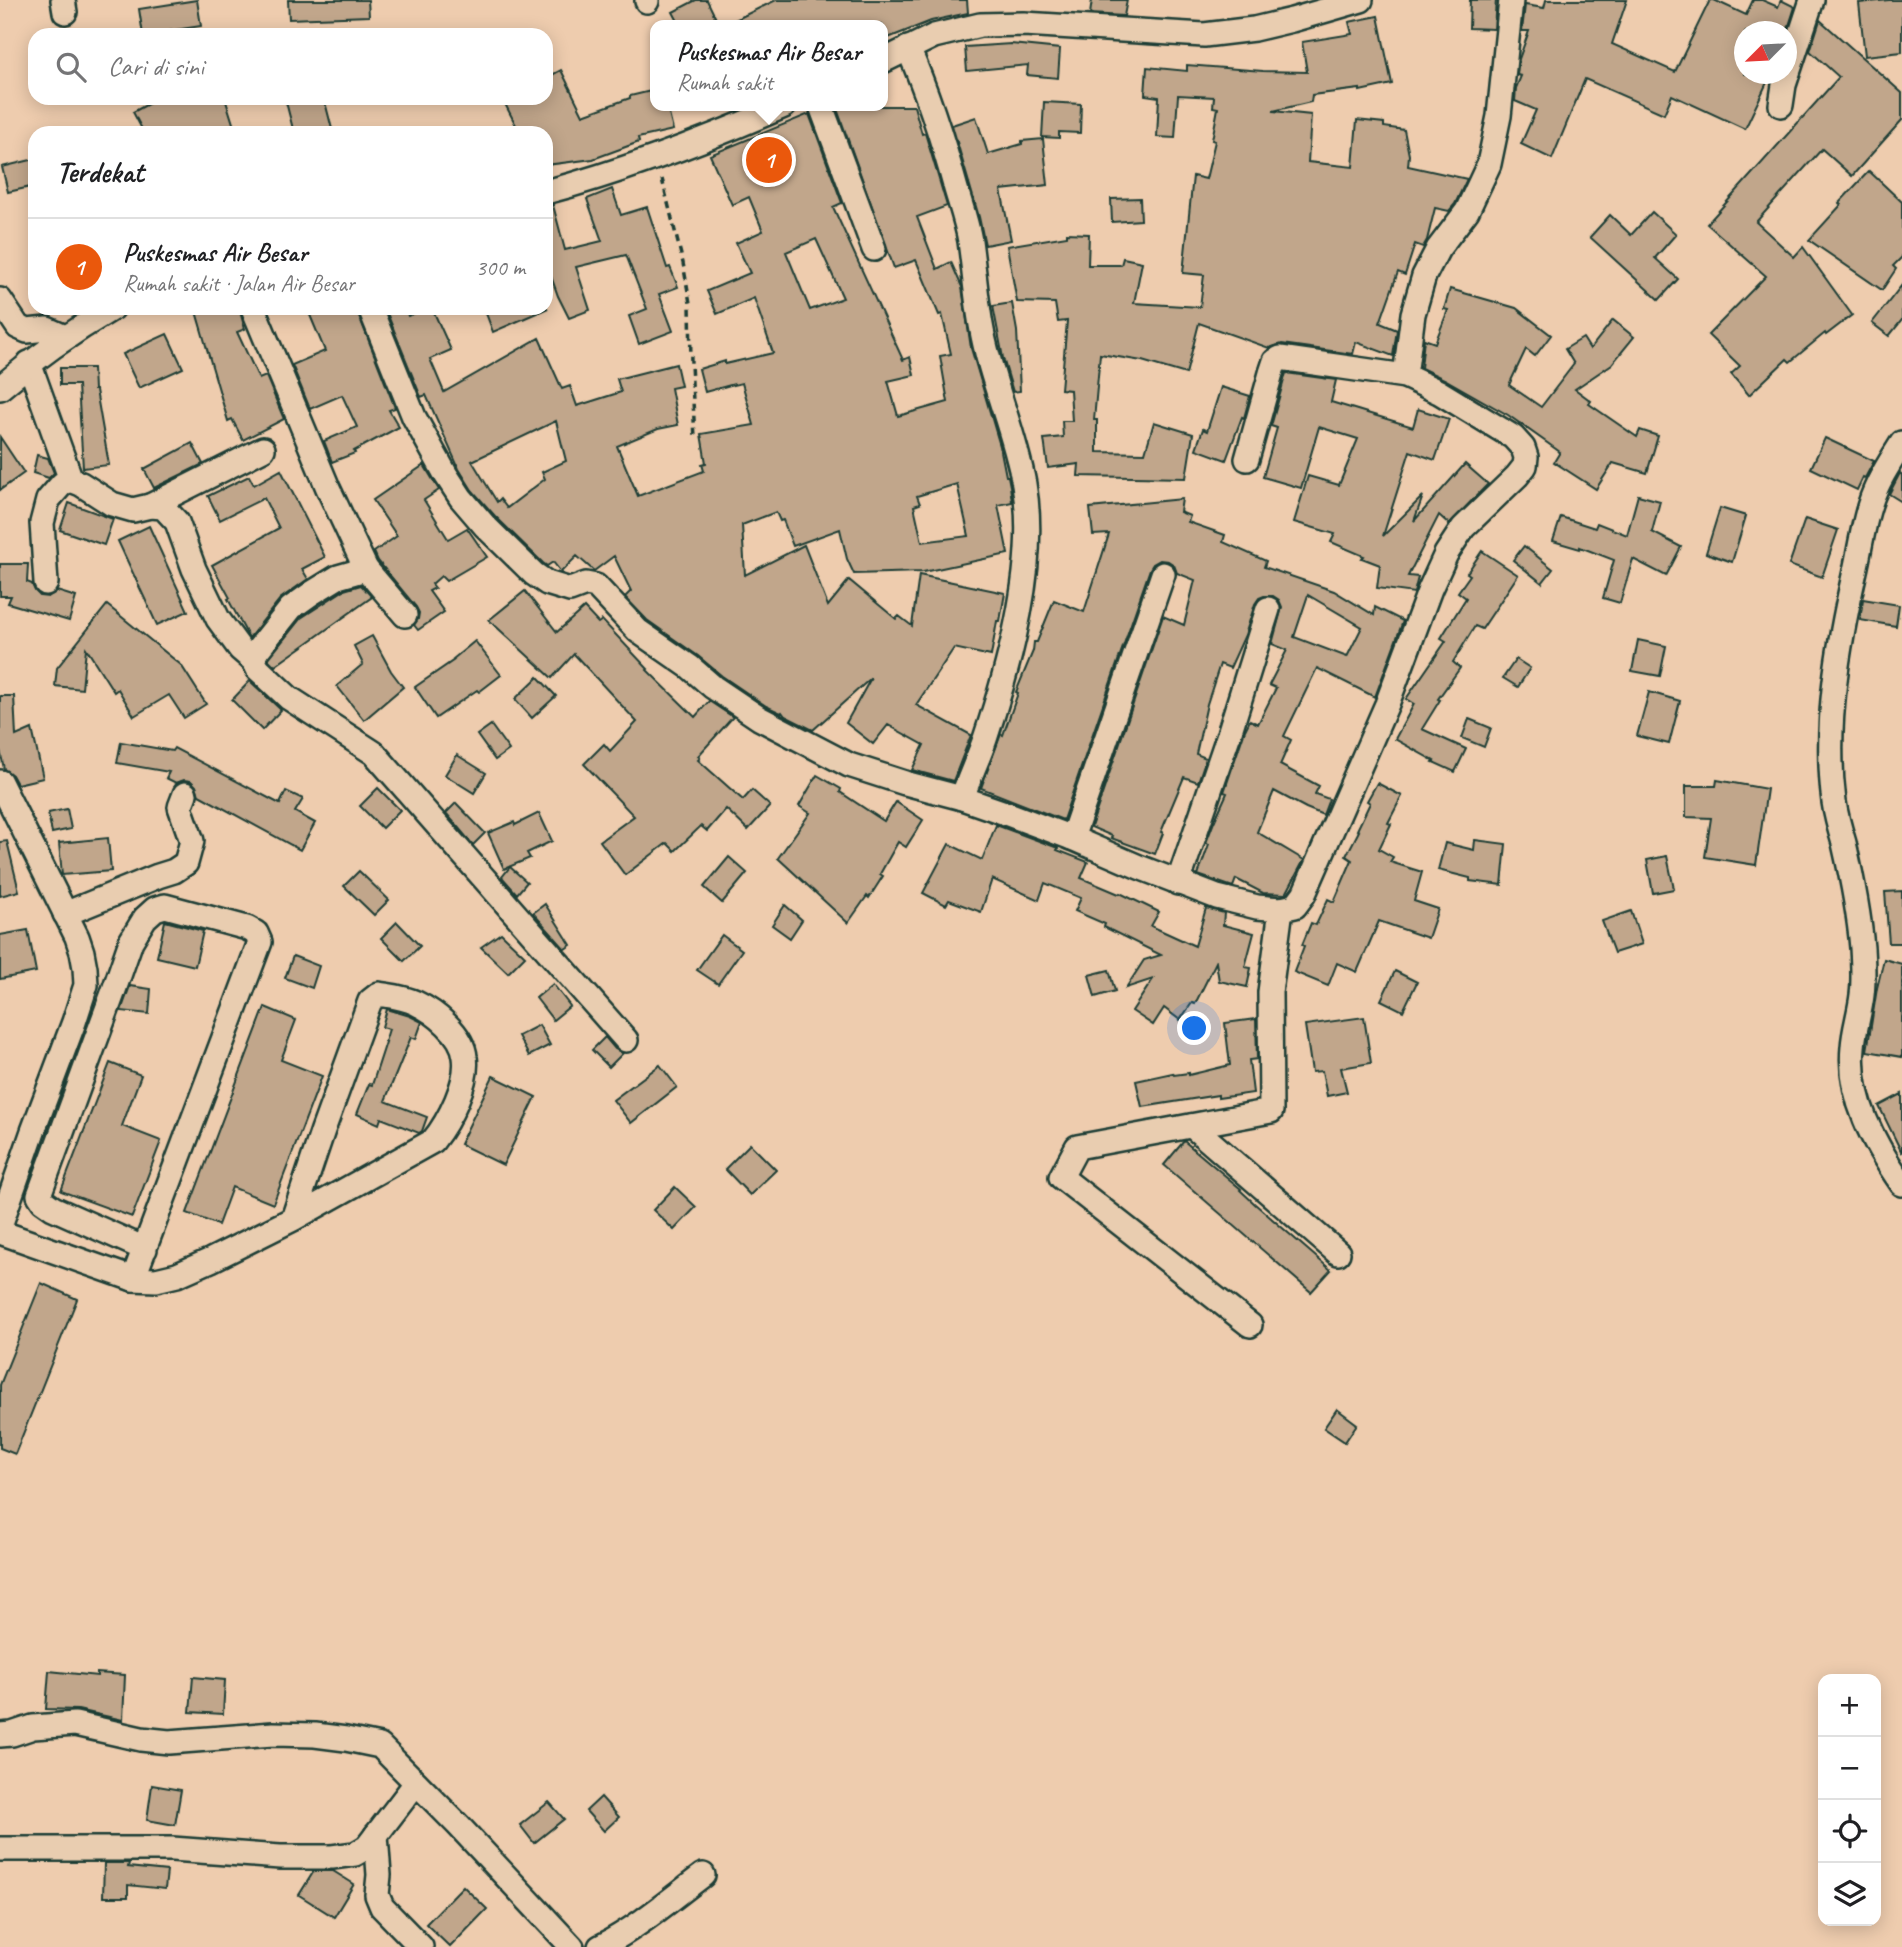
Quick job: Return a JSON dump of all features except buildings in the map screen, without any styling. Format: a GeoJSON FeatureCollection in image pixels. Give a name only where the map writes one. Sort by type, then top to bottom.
{"type":"FeatureCollection","features":[{"type":"Feature","properties":{"kind":"street"},"geometry":{"type":"LineString","coordinates":[[888,58],[934,36],[980,25],[1024,24],[1204,35],[1254,29],[1297,9],[1361,0]]}},
{"type":"Feature","properties":{"kind":"street"},"geometry":{"type":"LineString","coordinates":[[1405,376],[1413,314],[1424,276],[1437,249],[1467,211],[1489,164],[1499,116],[1511,0]]}},
{"type":"Feature","properties":{"kind":"street"},"geometry":{"type":"LineString","coordinates":[[1781,105],[1784,85],[1812,0]]}},
{"type":"Feature","properties":{"kind":"street"},"geometry":{"type":"LineString","coordinates":[[908,48],[949,163],[969,238],[986,352],[1018,454],[1028,514],[1027,560],[1009,657],[984,740],[962,798]]}},
{"type":"Feature","properties":{"kind":"street"},"geometry":{"type":"LineString","coordinates":[[553,190],[657,157],[772,111]]}},
{"type":"Feature","properties":{"kind":"street"},"geometry":{"type":"LineString","coordinates":[[823,111],[874,249]]}},
{"type":"Feature","properties":{"kind":"street"},"geometry":{"type":"LineString","coordinates":[[0,300],[19,327],[27,331],[47,330],[65,337]]}},
{"type":"Feature","properties":{"kind":"street"},"geometry":{"type":"LineString","coordinates":[[0,388],[65,337],[101,315]]}},
{"type":"Feature","properties":{"kind":"street"},"geometry":{"type":"LineString","coordinates":[[256,315],[328,488],[366,569],[405,615]]}},
{"type":"Feature","properties":{"kind":"street"},"geometry":{"type":"LineString","coordinates":[[373,315],[414,417],[446,475],[485,526],[534,575],[547,583],[570,590],[586,584],[596,586],[638,631],[759,718],[849,765],[962,798],[1072,838],[1217,897],[1281,909],[1295,906],[1304,894],[1387,704],[1446,554],[1463,527],[1517,477],[1525,466],[1526,457],[1523,448],[1513,437],[1405,376],[1280,358],[1275,361],[1271,373],[1247,459]]}},
{"type":"Feature","properties":{"kind":"street"},"geometry":{"type":"LineString","coordinates":[[29,363],[71,480]]}},
{"type":"Feature","properties":{"kind":"street"},"geometry":{"type":"LineString","coordinates":[[1902,443],[1884,472],[1870,503],[1847,604],[1832,707],[1831,758],[1834,803],[1858,907],[1864,972],[1853,1048],[1852,1080],[1871,1133],[1902,1184]]}},
{"type":"Feature","properties":{"kind":"street"},"geometry":{"type":"LineString","coordinates":[[46,583],[42,523],[48,499],[62,484],[71,480],[112,504],[132,510],[150,506],[263,449]]}},
{"type":"Feature","properties":{"kind":"street"},"geometry":{"type":"LineString","coordinates":[[150,506],[163,507],[177,522],[194,569],[218,619],[240,649],[289,698],[374,753],[626,1040]]}},
{"type":"Feature","properties":{"kind":"street"},"geometry":{"type":"LineString","coordinates":[[254,661],[256,652],[291,608],[338,577],[366,569]]}},
{"type":"Feature","properties":{"kind":"street"},"geometry":{"type":"LineString","coordinates":[[1072,838],[1163,574]]}},
{"type":"Feature","properties":{"kind":"street"},"geometry":{"type":"LineString","coordinates":[[1178,883],[1268,609]]}},
{"type":"Feature","properties":{"kind":"street"},"geometry":{"type":"LineString","coordinates":[[0,782],[82,952],[86,985],[0,1226]]}},
{"type":"Feature","properties":{"kind":"street"},"geometry":{"type":"LineString","coordinates":[[65,914],[174,871],[186,863],[192,841],[180,807],[185,794]]}},
{"type":"Feature","properties":{"kind":"street"},"geometry":{"type":"LineString","coordinates":[[134,1279],[260,942],[257,933],[247,928],[164,906],[155,909],[145,918],[131,940],[39,1195],[53,1208],[145,1249]]}},
{"type":"Feature","properties":{"kind":"street"},"geometry":{"type":"LineString","coordinates":[[1250,1325],[1061,1177],[1077,1147],[1271,1111],[1270,992],[1281,909]]}},
{"type":"Feature","properties":{"kind":"street"},"geometry":{"type":"LineString","coordinates":[[0,1232],[134,1279],[156,1280],[177,1275],[211,1260],[293,1219],[433,1140],[441,1132],[465,1077],[466,1055],[459,1038],[443,1021],[416,1003],[379,994],[370,1001],[293,1219]]}},
{"type":"Feature","properties":{"kind":"street"},"geometry":{"type":"LineString","coordinates":[[1192,1126],[1339,1253]]}},
{"type":"Feature","properties":{"kind":"street"},"geometry":{"type":"LineString","coordinates":[[0,1735],[33,1727],[75,1724],[141,1739],[169,1742],[273,1734],[315,1735],[380,1746],[572,1947]]}},
{"type":"Feature","properties":{"kind":"street"},"geometry":{"type":"LineString","coordinates":[[0,1849],[173,1849],[280,1857],[355,1854],[368,1847],[415,1783]]}},
{"type":"Feature","properties":{"kind":"street"},"geometry":{"type":"LineString","coordinates":[[376,1835],[379,1875],[377,1895],[382,1907],[421,1947]]}},
{"type":"Feature","properties":{"kind":"street"},"geometry":{"type":"LineString","coordinates":[[600,1947],[657,1910],[703,1875]]}},
{"type":"Feature","properties":{"kind":"path"},"geometry":{"type":"LineString","coordinates":[[657,157],[681,250],[690,303],[695,439]]}},
{"type":"Feature","properties":{"kind":"place","name":"Puskesmas Air Besar"},"geometry":{"type":"Point","coordinates":[769,160]}}]}
